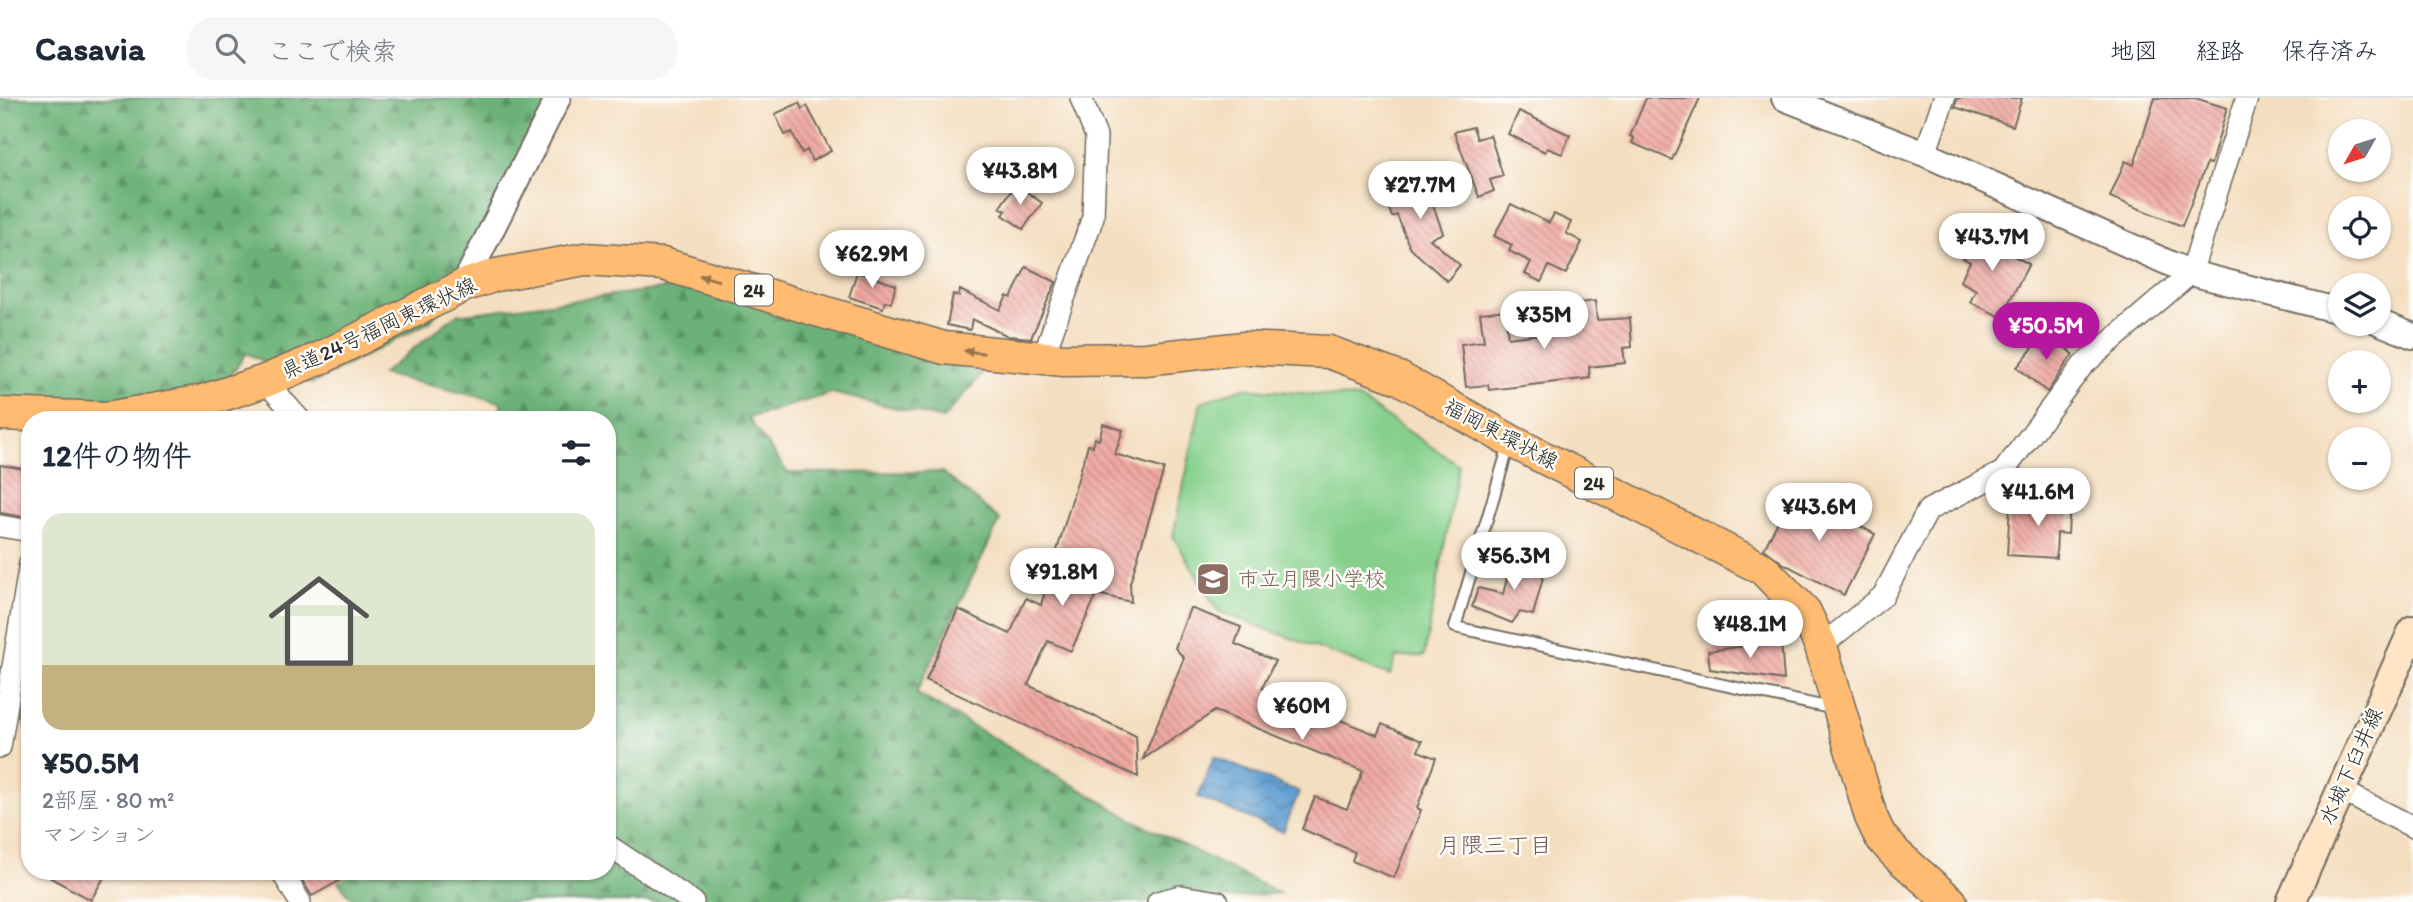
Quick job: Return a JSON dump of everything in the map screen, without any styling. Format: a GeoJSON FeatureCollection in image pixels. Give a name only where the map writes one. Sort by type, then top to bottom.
{"type":"FeatureCollection","features":[{"type":"Feature","properties":{"kind":"main road","name":"県道24号福岡東環状線"},"geometry":{"type":"LineString","coordinates":[[147,411],[203,401],[265,381],[325,356],[463,286],[496,275],[585,259],[663,264],[944,348],[1042,360]]}},
{"type":"Feature","properties":{"kind":"main road","name":"福岡東環状線"},"geometry":{"type":"LineString","coordinates":[[1042,360],[1145,359],[1244,348],[1329,352],[1399,378],[1511,441],[1763,569],[1805,612],[1821,646],[1838,709],[1880,836],[1951,902]]}},
{"type":"Feature","properties":{"kind":"main road","name":"県道24号福岡東環状線"},"geometry":{"type":"LineString","coordinates":[[0,414],[21,415]]}},
{"type":"Feature","properties":{"kind":"main road","name":"水城下臼井線"},"geometry":{"type":"LineString","coordinates":[[2291,902],[2413,630]]}},
{"type":"Feature","properties":{"kind":"street"},"geometry":{"type":"LineString","coordinates":[[463,286],[558,98]]}},
{"type":"Feature","properties":{"kind":"street"},"geometry":{"type":"LineString","coordinates":[[1042,360],[1093,216],[1096,136],[1082,98]]}},
{"type":"Feature","properties":{"kind":"street"},"geometry":{"type":"LineString","coordinates":[[1784,98],[1925,154],[2191,273],[2328,308]]}},
{"type":"Feature","properties":{"kind":"street"},"geometry":{"type":"LineString","coordinates":[[1925,154],[1944,98]]}},
{"type":"Feature","properties":{"kind":"street"},"geometry":{"type":"LineString","coordinates":[[1821,646],[1882,596],[1928,510],[2003,472],[2083,365],[2191,273],[2247,98]]}},
{"type":"Feature","properties":{"kind":"street"},"geometry":{"type":"LineString","coordinates":[[2391,328],[2413,337]]}},
{"type":"Feature","properties":{"kind":"street"},"geometry":{"type":"LineString","coordinates":[[265,381],[292,411]]}},
{"type":"Feature","properties":{"kind":"street"},"geometry":{"type":"LineString","coordinates":[[0,526],[21,530]]}},
{"type":"Feature","properties":{"kind":"street"},"geometry":{"type":"LineString","coordinates":[[0,747],[5,680],[21,605]]}},
{"type":"Feature","properties":{"kind":"street"},"geometry":{"type":"LineString","coordinates":[[2340,790],[2413,827]]}},
{"type":"Feature","properties":{"kind":"street"},"geometry":{"type":"LineString","coordinates":[[616,851],[693,902]]}},
{"type":"Feature","properties":{"kind":"street"},"geometry":{"type":"LineString","coordinates":[[287,880],[300,902]]}},
{"type":"Feature","properties":{"kind":"street"},"geometry":{"type":"LineString","coordinates":[[1158,902],[1181,896],[1217,902]]}},
{"type":"Feature","properties":{"kind":"lane"},"geometry":{"type":"LineString","coordinates":[[1511,441],[1455,627],[1838,709]]}},
{"type":"Feature","properties":{"kind":"green space"},"geometry":{"type":"Polygon","coordinates":[[[0,98],[568,98],[431,321],[312,384],[246,353],[209,409],[0,413],[0,98]]]}},
{"type":"Feature","properties":{"kind":"green space"},"geometry":{"type":"Polygon","coordinates":[[[700,284],[982,374],[943,419],[832,393],[748,418],[788,473],[942,472],[1000,520],[916,693],[1135,821],[1279,893],[1190,902],[355,902],[337,880],[616,880],[616,411],[501,411],[501,402],[382,374],[456,315],[700,284]]]}},
{"type":"Feature","properties":{"kind":"green space"},"geometry":{"type":"Polygon","coordinates":[[[1244,388],[1358,398],[1459,465],[1424,656],[1396,657],[1390,675],[1218,611],[1173,536],[1201,402],[1244,388]]]}},
{"type":"Feature","properties":{"kind":"water"},"geometry":{"type":"Polygon","coordinates":[[[1214,757],[1299,792],[1283,832],[1198,797],[1214,757]]]}},
{"type":"Feature","properties":{"kind":"building"},"geometry":{"type":"Polygon","coordinates":[[[1646,98],[1700,98],[1672,160],[1632,143],[1634,138],[1630,136],[1646,98]]]}},
{"type":"Feature","properties":{"kind":"building"},"geometry":{"type":"Polygon","coordinates":[[[1957,98],[2022,98],[2013,126],[1955,107],[1957,98]]]}},
{"type":"Feature","properties":{"kind":"building"},"geometry":{"type":"Polygon","coordinates":[[[2155,98],[2195,98],[2227,108],[2211,164],[2207,163],[2182,226],[2110,197],[2125,161],[2134,165],[2155,98]]]}},
{"type":"Feature","properties":{"kind":"building"},"geometry":{"type":"Polygon","coordinates":[[[799,103],[802,109],[807,106],[831,151],[812,161],[807,150],[802,153],[792,132],[785,135],[775,114],[799,103]]]}},
{"type":"Feature","properties":{"kind":"building"},"geometry":{"type":"Polygon","coordinates":[[[1519,111],[1570,135],[1562,154],[1547,148],[1545,152],[1508,134],[1519,111]]]}},
{"type":"Feature","properties":{"kind":"building"},"geometry":{"type":"Polygon","coordinates":[[[1473,127],[1477,139],[1490,135],[1503,176],[1490,180],[1494,191],[1479,197],[1454,132],[1473,127]]]}},
{"type":"Feature","properties":{"kind":"building"},"geometry":{"type":"Polygon","coordinates":[[[1420,173],[1425,186],[1431,184],[1439,203],[1433,205],[1443,233],[1430,239],[1460,265],[1447,281],[1410,248],[1397,215],[1392,217],[1381,188],[1420,173]]]}},
{"type":"Feature","properties":{"kind":"building"},"geometry":{"type":"Polygon","coordinates":[[[1016,184],[1042,203],[1023,229],[1003,215],[1006,211],[1000,207],[1016,184]]]}},
{"type":"Feature","properties":{"kind":"building"},"geometry":{"type":"Polygon","coordinates":[[[1511,204],[1549,223],[1554,214],[1571,222],[1566,233],[1582,242],[1566,274],[1549,266],[1541,282],[1525,274],[1531,262],[1509,251],[1512,245],[1494,236],[1511,204]]]}},
{"type":"Feature","properties":{"kind":"building"},"geometry":{"type":"Polygon","coordinates":[[[1976,230],[2015,250],[2012,255],[2029,264],[2001,317],[1970,302],[1976,290],[1960,281],[1970,262],[1961,257],[1976,230]]]}},
{"type":"Feature","properties":{"kind":"building"},"geometry":{"type":"Polygon","coordinates":[[[1026,267],[1056,282],[1031,338],[1008,336],[972,319],[970,330],[947,325],[953,294],[959,296],[960,290],[1000,310],[1007,296],[1011,298],[1026,267]]]}},
{"type":"Feature","properties":{"kind":"building"},"geometry":{"type":"Polygon","coordinates":[[[857,272],[896,285],[891,303],[885,301],[883,308],[849,297],[857,272]]]}},
{"type":"Feature","properties":{"kind":"building"},"geometry":{"type":"Polygon","coordinates":[[[1595,301],[1597,320],[1630,318],[1632,347],[1623,348],[1625,363],[1589,367],[1590,378],[1489,390],[1488,385],[1466,387],[1461,344],[1484,341],[1480,313],[1505,310],[1508,338],[1574,330],[1571,304],[1595,301]]]}},
{"type":"Feature","properties":{"kind":"building"},"geometry":{"type":"Polygon","coordinates":[[[2046,332],[2073,354],[2047,392],[2017,367],[2046,332]]]}},
{"type":"Feature","properties":{"kind":"building"},"geometry":{"type":"Polygon","coordinates":[[[1103,424],[1123,430],[1115,454],[1164,469],[1130,583],[1131,602],[1097,594],[1071,651],[1048,641],[1028,685],[1136,736],[1138,777],[926,680],[958,609],[1010,634],[1026,598],[1041,605],[1088,445],[1093,446],[1095,438],[1099,440],[1103,424]]]}},
{"type":"Feature","properties":{"kind":"building"},"geometry":{"type":"Polygon","coordinates":[[[0,465],[21,468],[21,516],[0,513],[0,465]]]}},
{"type":"Feature","properties":{"kind":"building"},"geometry":{"type":"Polygon","coordinates":[[[1793,492],[1875,534],[1844,595],[1784,564],[1764,549],[1793,492]]]}},
{"type":"Feature","properties":{"kind":"building"},"geometry":{"type":"Polygon","coordinates":[[[2039,498],[2070,500],[2068,534],[2057,533],[2056,558],[2007,555],[2010,506],[2038,507],[2039,498]]]}},
{"type":"Feature","properties":{"kind":"building"},"geometry":{"type":"Polygon","coordinates":[[[1523,556],[1541,562],[1539,569],[1545,570],[1533,615],[1520,612],[1512,623],[1472,607],[1478,588],[1503,594],[1512,558],[1522,561],[1523,556]]]}},
{"type":"Feature","properties":{"kind":"building"},"geometry":{"type":"Polygon","coordinates":[[[1190,608],[1241,627],[1235,644],[1275,661],[1262,688],[1377,735],[1382,724],[1422,741],[1418,751],[1436,758],[1417,808],[1421,810],[1394,878],[1352,861],[1355,852],[1302,829],[1315,797],[1347,809],[1363,771],[1215,711],[1143,759],[1184,658],[1175,648],[1190,608]]]}},
{"type":"Feature","properties":{"kind":"building"},"geometry":{"type":"Polygon","coordinates":[[[1781,641],[1784,680],[1710,669],[1708,651],[1781,641]]]}},
{"type":"Feature","properties":{"kind":"building"},"geometry":{"type":"Polygon","coordinates":[[[55,880],[102,880],[91,900],[55,880]]]}},
{"type":"Feature","properties":{"kind":"building"},"geometry":{"type":"Polygon","coordinates":[[[302,880],[341,880],[312,896],[302,880]]]}},
{"type":"Feature","properties":{"kind":"place","name":"市立月隈小学校"},"geometry":{"type":"Point","coordinates":[1213,579]}},
{"type":"Feature","properties":{"kind":"district","name":"月隈三丁目"},"geometry":{"type":"Point","coordinates":[1495,845]}}]}
